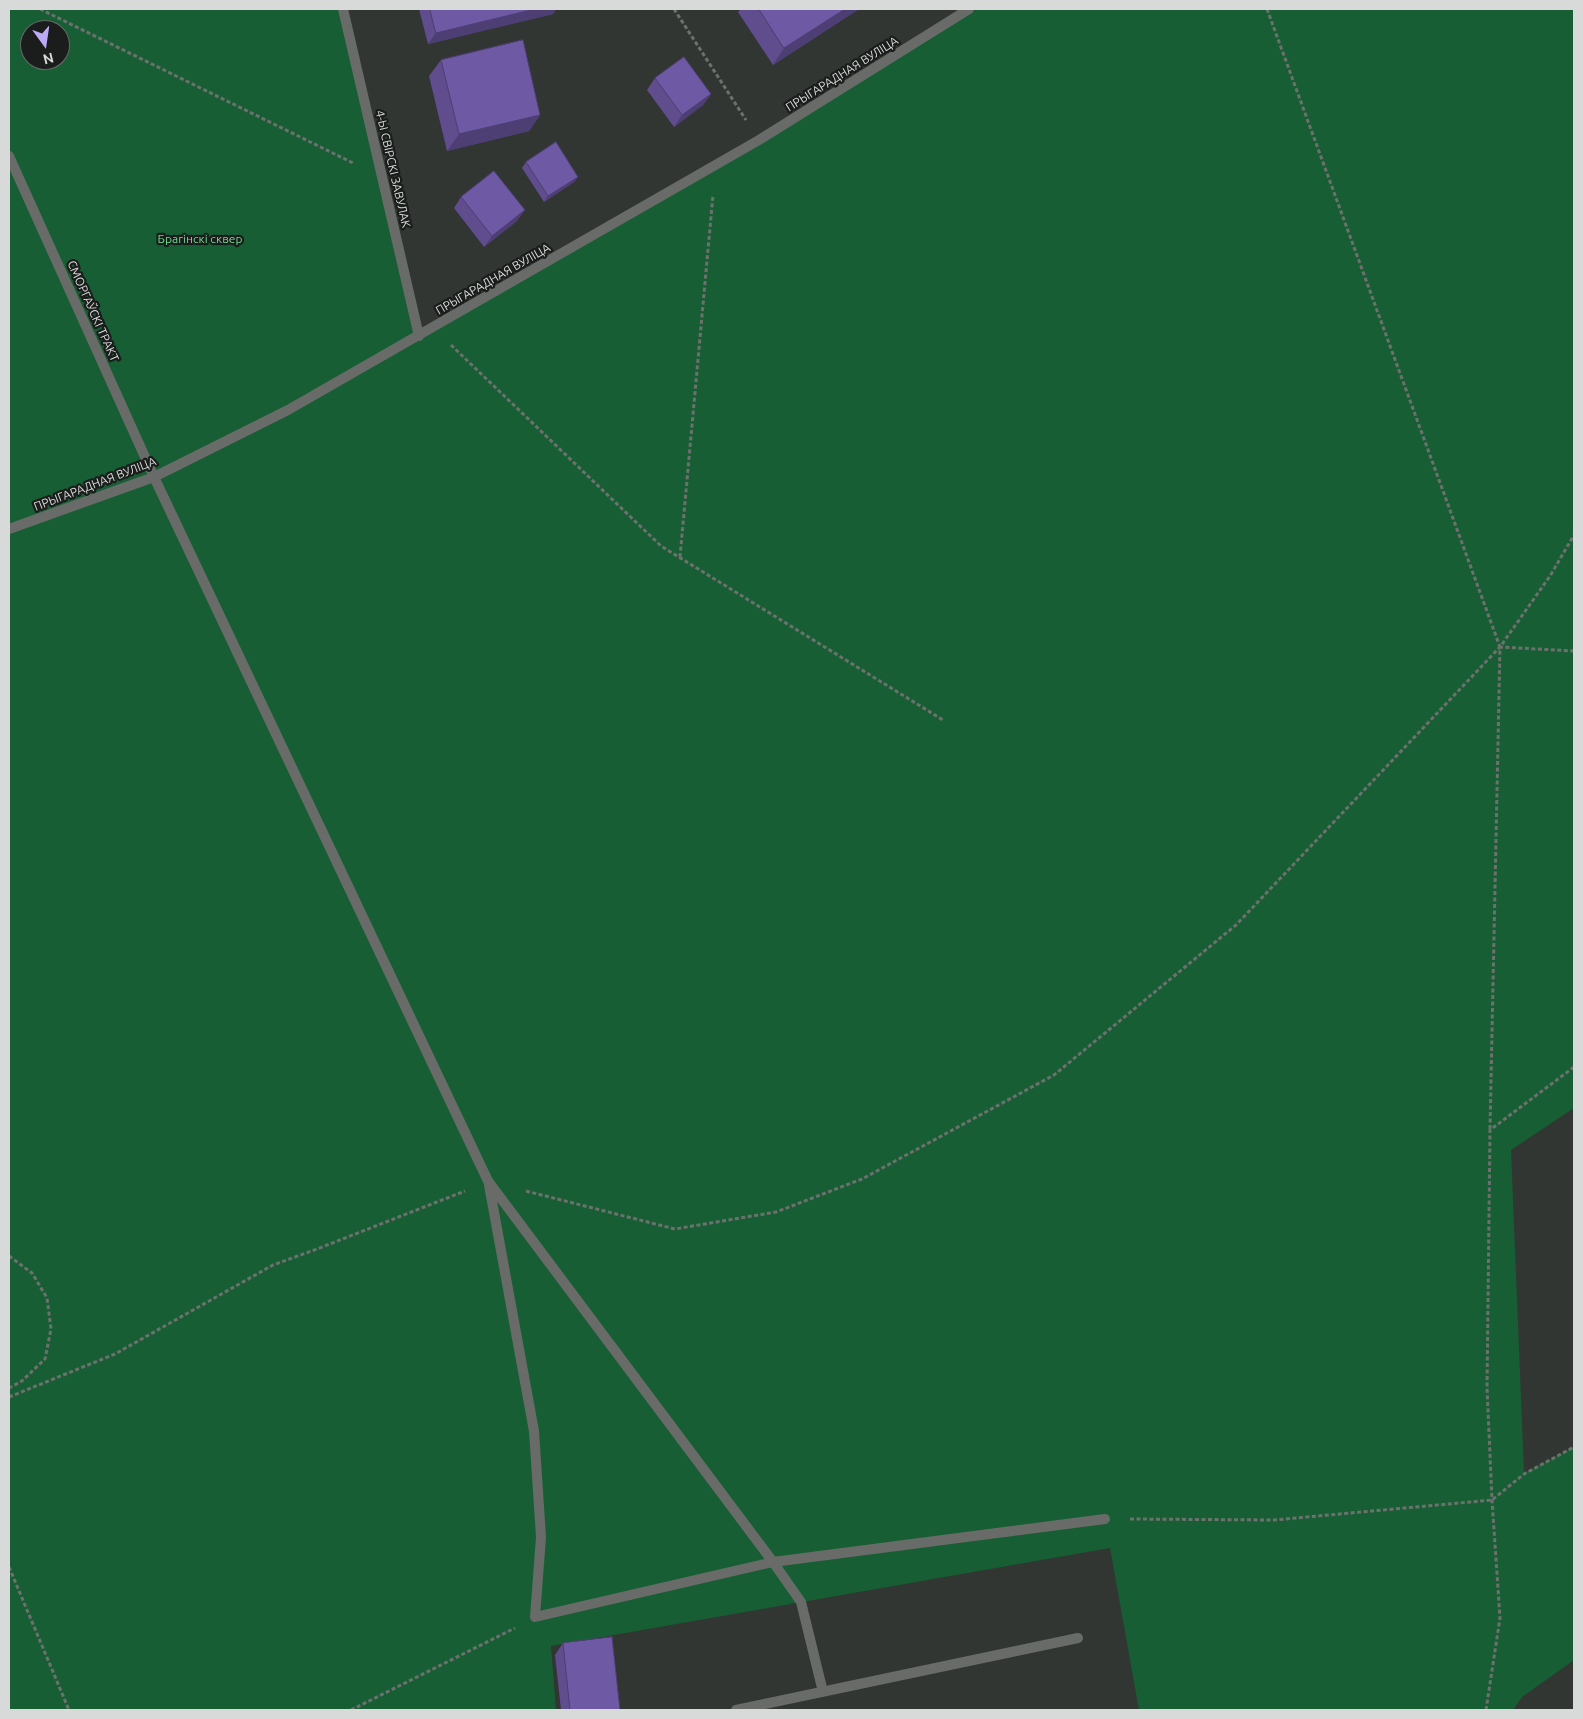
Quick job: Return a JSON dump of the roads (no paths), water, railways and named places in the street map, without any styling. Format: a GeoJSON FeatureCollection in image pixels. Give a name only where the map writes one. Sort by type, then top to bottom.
{"type":"FeatureCollection","features":[{"type":"Feature","properties":{"kind":"street","name":"4-Ы СВІРСКІ ЗАВУЛАК"},"geometry":{"type":"LineString","coordinates":[[344,9],[419,336]]}},
{"type":"Feature","properties":{"kind":"street","name":"ПРЫГАРАДНАЯ ВУЛІЦА"},"geometry":{"type":"LineString","coordinates":[[9,529],[154,477],[288,410],[759,140],[969,9]]}},
{"type":"Feature","properties":{"kind":"street","name":"СМОРГАЎСКІ ТРАКТ"},"geometry":{"type":"LineString","coordinates":[[9,156],[154,477],[488,1181]]}},
{"type":"Feature","properties":{"kind":"street"},"geometry":{"type":"LineString","coordinates":[[488,1181],[801,1602],[823,1692]]}},
{"type":"Feature","properties":{"kind":"street"},"geometry":{"type":"LineString","coordinates":[[488,1181],[534,1431],[541,1537],[535,1617],[773,1562],[1105,1519]]}},
{"type":"Feature","properties":{"kind":"street"},"geometry":{"type":"LineString","coordinates":[[736,1710],[1078,1638]]}},
{"type":"Feature","properties":{"kind":"park label","name":"Брагінскі сквер"},"geometry":{"type":"Point","coordinates":[200,239]}}]}
